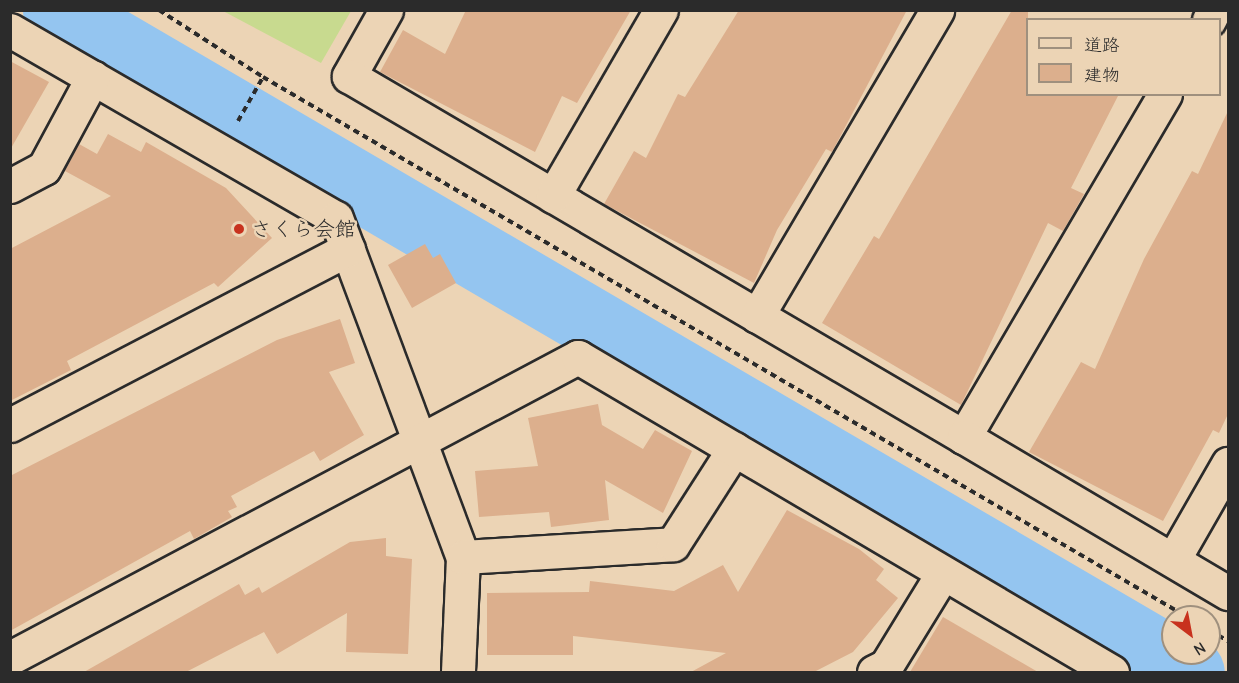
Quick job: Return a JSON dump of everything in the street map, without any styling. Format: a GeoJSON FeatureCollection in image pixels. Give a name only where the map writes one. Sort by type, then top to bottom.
{"type":"FeatureCollection","features":[{"type":"Feature","properties":{"kind":"street"},"geometry":{"type":"LineString","coordinates":[[386,10],[349,76],[1228,593]]}},
{"type":"Feature","properties":{"kind":"street"},"geometry":{"type":"LineString","coordinates":[[553,196],[661,10]]}},
{"type":"Feature","properties":{"kind":"street"},"geometry":{"type":"LineString","coordinates":[[757,316],[937,10]]}},
{"type":"Feature","properties":{"kind":"street"},"geometry":{"type":"LineString","coordinates":[[10,30],[336,218],[463,557],[458,672]]}},
{"type":"Feature","properties":{"kind":"street"},"geometry":{"type":"LineString","coordinates":[[10,186],[44,168],[93,77]]}},
{"type":"Feature","properties":{"kind":"street"},"geometry":{"type":"LineString","coordinates":[[964,437],[1164,96]]}},
{"type":"Feature","properties":{"kind":"street"},"geometry":{"type":"LineString","coordinates":[[10,425],[348,249]]}},
{"type":"Feature","properties":{"kind":"street"},"geometry":{"type":"LineString","coordinates":[[10,658],[420,443],[578,357],[1112,672]]}},
{"type":"Feature","properties":{"kind":"street"},"geometry":{"type":"LineString","coordinates":[[463,557],[673,544],[734,449]]}},
{"type":"Feature","properties":{"kind":"street"},"geometry":{"type":"LineString","coordinates":[[1173,560],[1228,464]]}},
{"type":"Feature","properties":{"kind":"street"},"geometry":{"type":"LineString","coordinates":[[874,672],[886,666],[943,573]]}},
{"type":"Feature","properties":{"kind":"path"},"geometry":{"type":"LineString","coordinates":[[159,10],[263,77],[1166,605]]}},
{"type":"Feature","properties":{"kind":"path"},"geometry":{"type":"LineString","coordinates":[[220,151],[263,77]]}},
{"type":"Feature","properties":{"kind":"green space"},"geometry":{"type":"Polygon","coordinates":[[[223,11],[351,11],[321,63],[223,11]]]}},
{"type":"Feature","properties":{"kind":"building"},"geometry":{"type":"Polygon","coordinates":[[[466,10],[631,10],[577,103],[562,96],[535,152],[380,72],[403,30],[445,54],[466,10]]]}},
{"type":"Feature","properties":{"kind":"building"},"geometry":{"type":"Polygon","coordinates":[[[739,10],[907,10],[832,152],[826,149],[777,230],[754,283],[604,204],[634,151],[646,158],[678,94],[685,97],[739,10]]]}},
{"type":"Feature","properties":{"kind":"building"},"geometry":{"type":"Polygon","coordinates":[[[1012,10],[1028,10],[1028,18],[1026,18],[1026,96],[1118,96],[1071,188],[1084,194],[1063,231],[1048,223],[961,405],[822,323],[874,236],[879,239],[1012,10]]]}},
{"type":"Feature","properties":{"kind":"building"},"geometry":{"type":"Polygon","coordinates":[[[10,61],[49,82],[10,150],[10,61]]]}},
{"type":"Feature","properties":{"kind":"building"},"geometry":{"type":"Polygon","coordinates":[[[1228,111],[1228,414],[1219,433],[1213,430],[1163,521],[1029,452],[1081,362],[1095,369],[1144,259],[1192,171],[1198,174],[1228,111]]]}},
{"type":"Feature","properties":{"kind":"building"},"geometry":{"type":"Polygon","coordinates":[[[108,134],[141,152],[146,142],[226,188],[272,238],[218,287],[214,283],[67,361],[71,370],[10,401],[10,249],[111,196],[65,171],[79,144],[97,154],[108,134]]]}},
{"type":"Feature","properties":{"kind":"building"},"geometry":{"type":"Polygon","coordinates":[[[425,244],[433,258],[440,254],[456,283],[412,308],[388,265],[425,244]]]}},
{"type":"Feature","properties":{"kind":"building"},"geometry":{"type":"Polygon","coordinates":[[[340,319],[355,363],[329,372],[364,435],[320,461],[314,451],[231,496],[237,507],[228,511],[232,517],[194,539],[190,531],[10,631],[10,476],[277,340],[340,319]]]}},
{"type":"Feature","properties":{"kind":"building"},"geometry":{"type":"Polygon","coordinates":[[[598,404],[602,425],[643,449],[655,430],[692,451],[663,513],[605,480],[609,520],[551,527],[549,512],[479,517],[475,471],[538,466],[528,418],[598,404]]]}},
{"type":"Feature","properties":{"kind":"building"},"geometry":{"type":"Polygon","coordinates":[[[787,510],[859,549],[884,569],[876,580],[898,598],[853,652],[814,672],[691,672],[726,653],[573,636],[573,655],[487,655],[487,593],[589,592],[590,581],[674,591],[723,565],[738,592],[787,510]]]}},
{"type":"Feature","properties":{"kind":"building"},"geometry":{"type":"Polygon","coordinates":[[[386,538],[386,556],[412,559],[408,654],[346,652],[347,613],[277,654],[264,632],[186,672],[84,672],[239,584],[245,595],[259,587],[262,593],[350,542],[386,538]]]}},
{"type":"Feature","properties":{"kind":"building"},"geometry":{"type":"Polygon","coordinates":[[[943,617],[1038,672],[910,672],[943,617]]]}},
{"type":"Feature","properties":{"kind":"waterway"},"geometry":{"type":"LineString","coordinates":[[57,10],[1190,672]]}},
{"type":"Feature","properties":{"kind":"place","name":"さくら会館"},"geometry":{"type":"Point","coordinates":[239,229]}}]}
